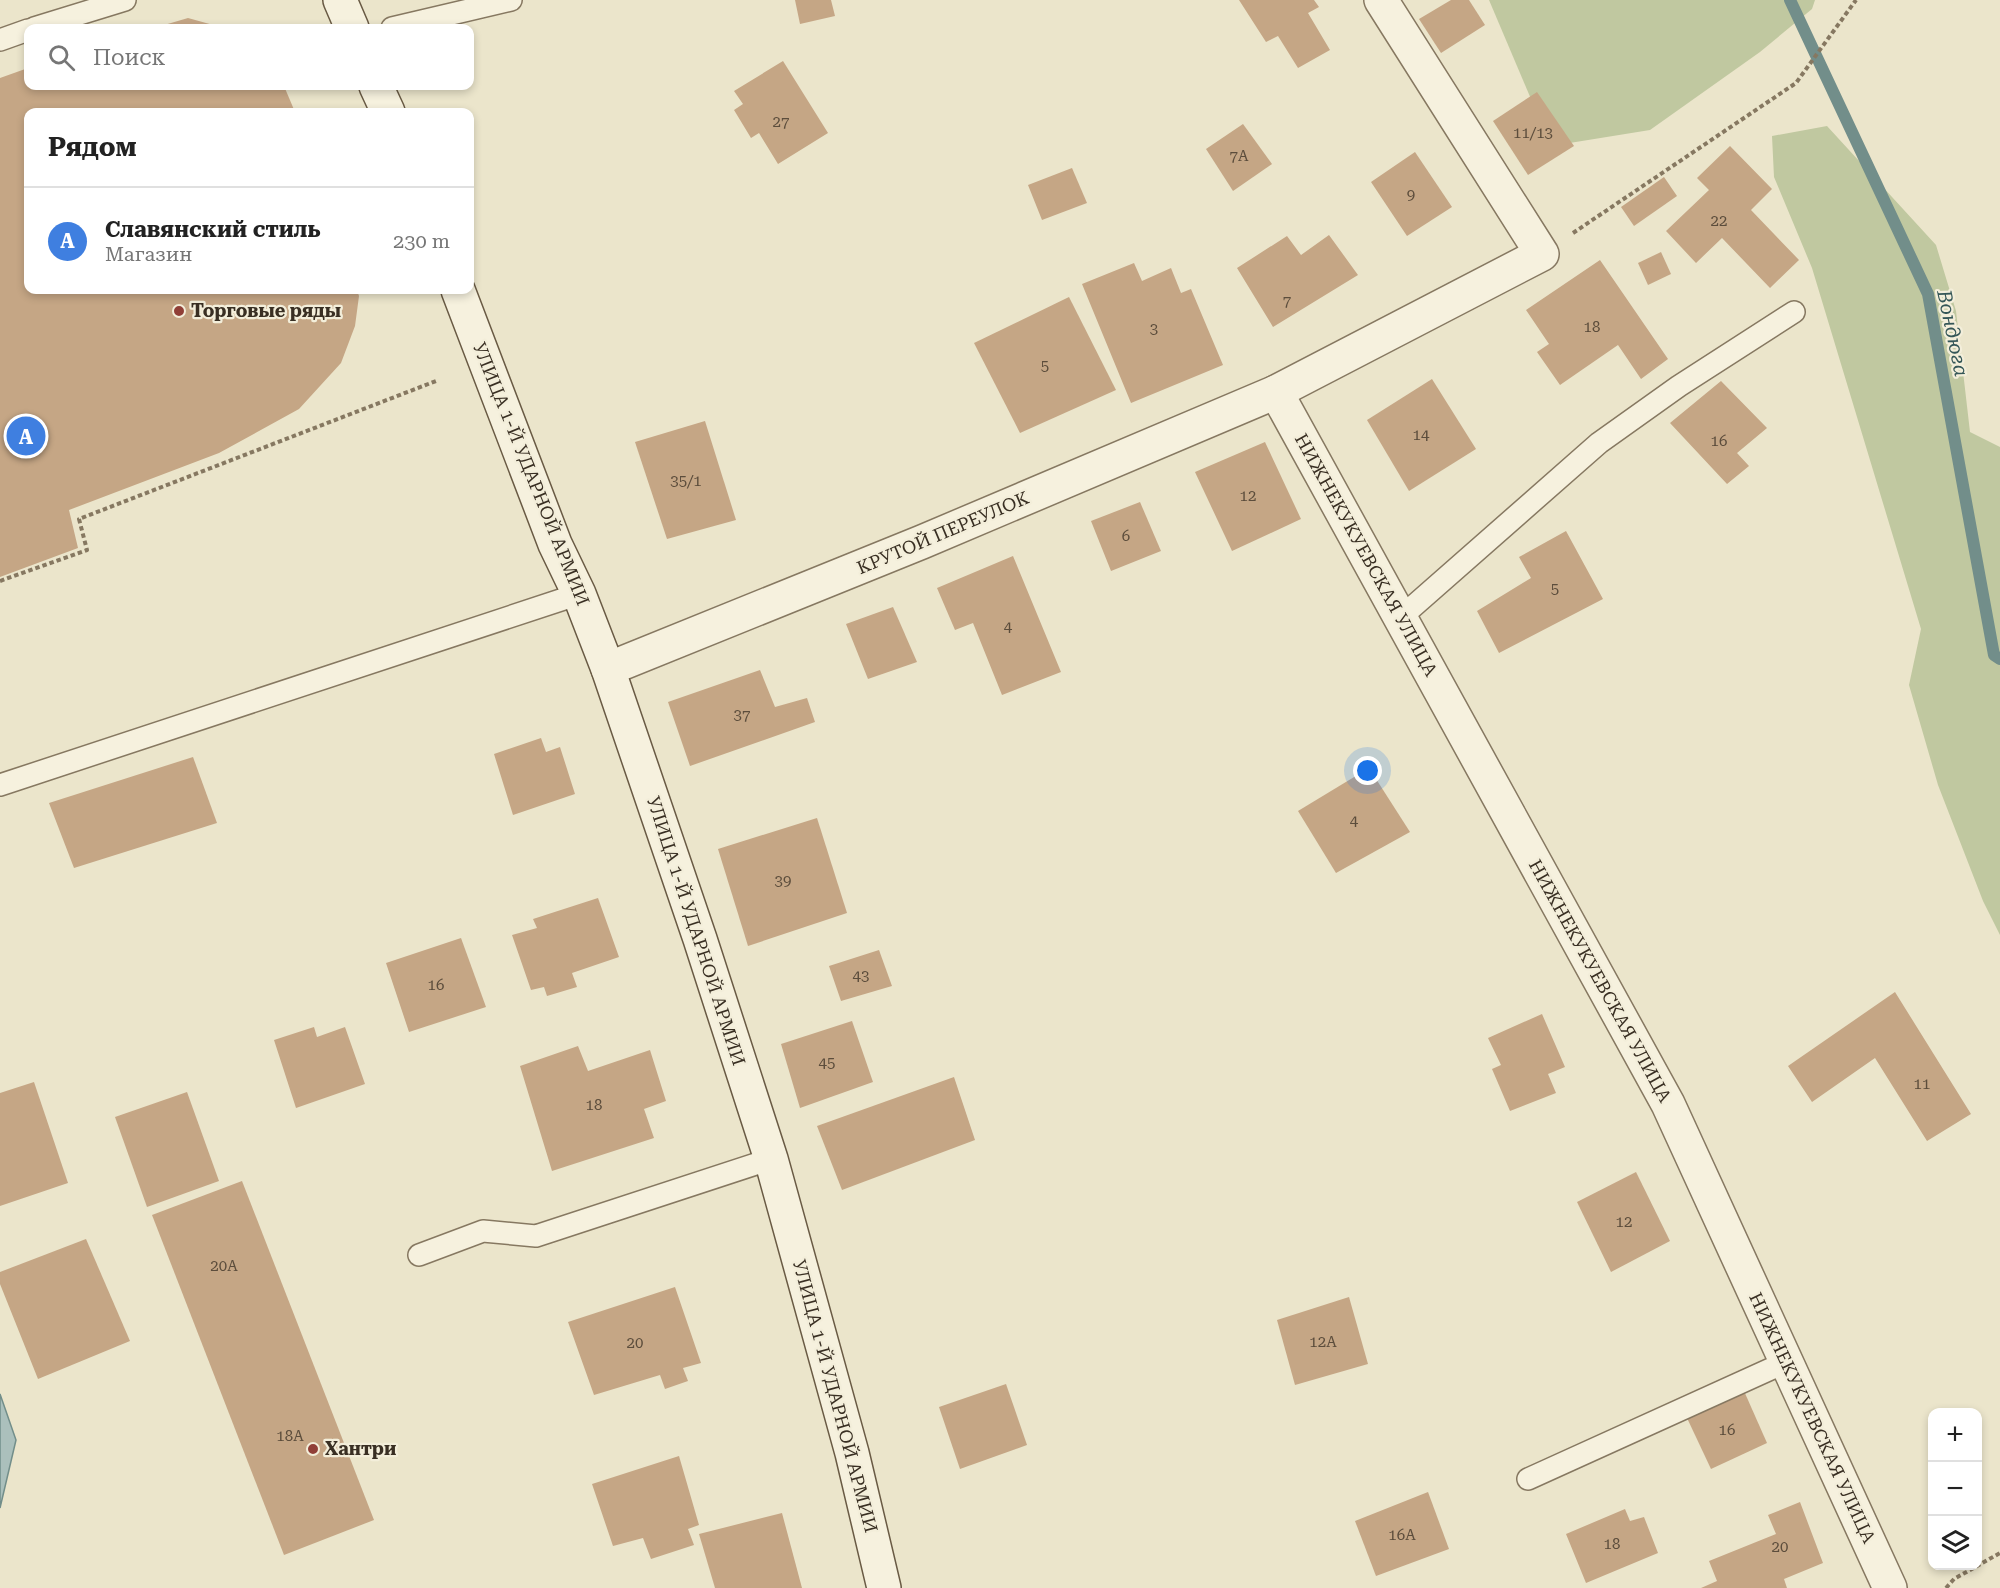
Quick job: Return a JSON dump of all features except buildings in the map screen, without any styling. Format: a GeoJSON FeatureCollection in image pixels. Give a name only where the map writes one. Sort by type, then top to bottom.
{"type":"FeatureCollection","features":[{"type":"Feature","properties":{"kind":"street"},"geometry":{"type":"LineString","coordinates":[[340,0],[350,24]]}},
{"type":"Feature","properties":{"kind":"street"},"geometry":{"type":"LineString","coordinates":[[1381,0],[1542,254]]}},
{"type":"Feature","properties":{"kind":"street"},"geometry":{"type":"LineString","coordinates":[[378,90],[386,108]]}},
{"type":"Feature","properties":{"kind":"street","name":"КРУТОЙ ПЕРЕУЛОК"},"geometry":{"type":"LineString","coordinates":[[608,669],[922,542],[1276,392],[1542,254]]}},
{"type":"Feature","properties":{"kind":"street","name":"УЛИЦА 1-Й УДАРНОЙ АРМИИ"},"geometry":{"type":"LineString","coordinates":[[460,294],[555,544],[579,594],[608,669],[700,939],[771,1159],[852,1453],[884,1588]]}},
{"type":"Feature","properties":{"kind":"street","name":"НИЖНЕКУКУЕВСКАЯ УЛИЦА"},"geometry":{"type":"LineString","coordinates":[[1276,392],[1668,1104],[1890,1588]]}},
{"type":"Feature","properties":{"kind":"lane"},"geometry":{"type":"LineString","coordinates":[[47,24],[125,0]]}},
{"type":"Feature","properties":{"kind":"lane"},"geometry":{"type":"LineString","coordinates":[[409,24],[511,0]]}},
{"type":"Feature","properties":{"kind":"lane"},"geometry":{"type":"LineString","coordinates":[[0,40],[24,31]]}},
{"type":"Feature","properties":{"kind":"lane"},"geometry":{"type":"LineString","coordinates":[[1400,618],[1599,443],[1679,386],[1794,312]]}},
{"type":"Feature","properties":{"kind":"lane"},"geometry":{"type":"LineString","coordinates":[[0,785],[579,594]]}},
{"type":"Feature","properties":{"kind":"lane"},"geometry":{"type":"LineString","coordinates":[[419,1256],[483,1231],[536,1236],[771,1159]]}},
{"type":"Feature","properties":{"kind":"lane"},"geometry":{"type":"LineString","coordinates":[[1528,1479],[1786,1362]]}},
{"type":"Feature","properties":{"kind":"path"},"geometry":{"type":"LineString","coordinates":[[1542,254],[1796,83],[1856,0]]}},
{"type":"Feature","properties":{"kind":"path"},"geometry":{"type":"LineString","coordinates":[[0,581],[87,550],[79,519],[436,381]]}},
{"type":"Feature","properties":{"kind":"path"},"geometry":{"type":"LineString","coordinates":[[1946,1588],[1954,1579],[2000,1553]]}},
{"type":"Feature","properties":{"kind":"green space"},"geometry":{"type":"Polygon","coordinates":[[[1489,0],[1815,0],[1812,9],[1760,52],[1650,130],[1551,146],[1489,0]]]}},
{"type":"Feature","properties":{"kind":"green space"},"geometry":{"type":"Polygon","coordinates":[[[1827,126],[1936,245],[1956,311],[1970,432],[2000,447],[2000,935],[1983,901],[1938,785],[1909,685],[1921,629],[1812,268],[1774,177],[1772,136],[1827,126]]]}},
{"type":"Feature","properties":{"kind":"shaded area"},"geometry":{"type":"Polygon","coordinates":[[[0,1394],[16,1440],[0,1508],[0,1394]]]}},
{"type":"Feature","properties":{"kind":"waterway","name":"Вондюга"},"geometry":{"type":"LineString","coordinates":[[1790,0],[1928,294],[1994,655],[2000,659]]}},
{"type":"Feature","properties":{"kind":"place","name":"Торговые ряды"},"geometry":{"type":"Point","coordinates":[179,311]}},
{"type":"Feature","properties":{"kind":"place","name":"Славянский стиль"},"geometry":{"type":"Point","coordinates":[26,436]}},
{"type":"Feature","properties":{"kind":"place","name":"Хантри"},"geometry":{"type":"Point","coordinates":[313,1449]}}]}
